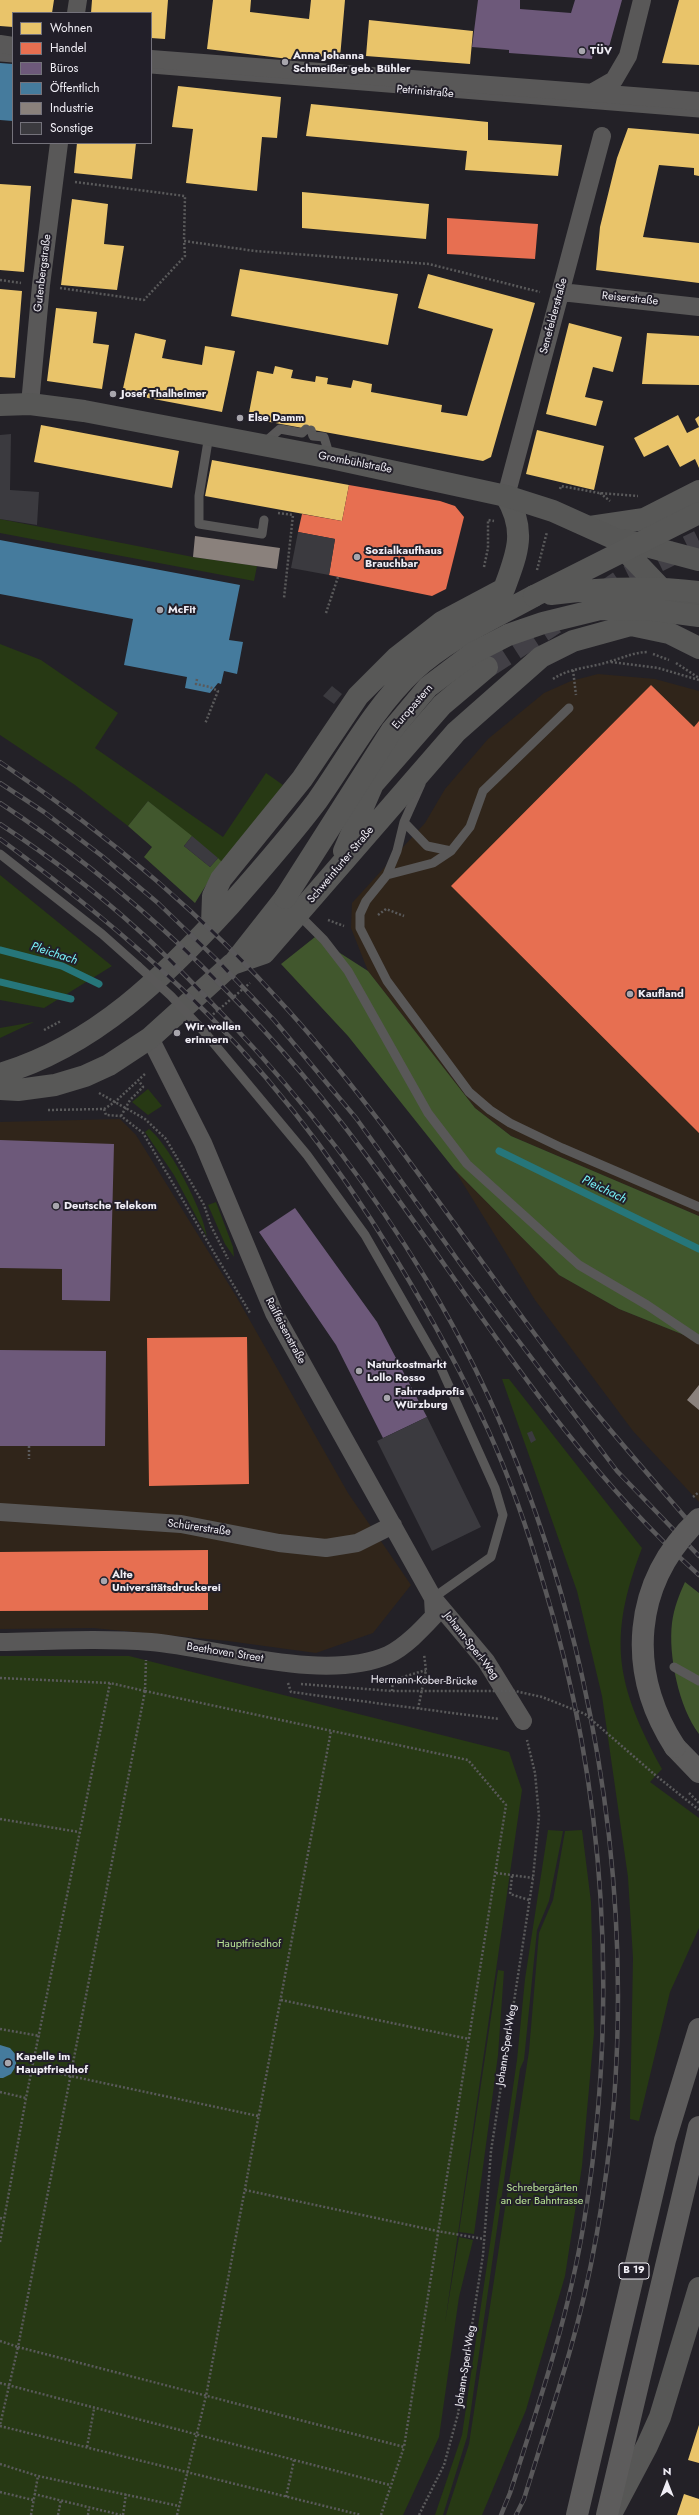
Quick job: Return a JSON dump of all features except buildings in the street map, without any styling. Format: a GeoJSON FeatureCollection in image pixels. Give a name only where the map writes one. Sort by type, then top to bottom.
{"type":"FeatureCollection","features":[{"type":"Feature","properties":{"kind":"highway"},"geometry":{"type":"LineString","coordinates":[[699,1520],[668,1557],[657,1578],[644,1620],[643,1657],[647,1687],[663,1728],[675,1747],[699,1772]]}},
{"type":"Feature","properties":{"kind":"highway","name":"B 19"},"geometry":{"type":"LineString","coordinates":[[577,2515],[665,2140],[699,2029]]}},
{"type":"Feature","properties":{"kind":"highway","name":"B 19"},"geometry":{"type":"LineString","coordinates":[[607,2515],[699,2127]]}},
{"type":"Feature","properties":{"kind":"main road","name":"Grombühlstraße"},"geometry":{"type":"LineString","coordinates":[[0,405],[30,404],[84,411],[209,434],[480,488],[553,511],[613,538],[676,603]]}},
{"type":"Feature","properties":{"kind":"main road"},"geometry":{"type":"LineString","coordinates":[[590,527],[644,519],[699,491]]}},
{"type":"Feature","properties":{"kind":"main road"},"geometry":{"type":"LineString","coordinates":[[0,1074],[48,1057],[102,1025],[172,966],[212,924],[213,896],[221,879],[302,779],[358,696],[396,658],[442,622],[504,589],[517,556],[519,533],[515,514],[506,496]]}},
{"type":"Feature","properties":{"kind":"main road","name":"Europastern"},"geometry":{"type":"LineString","coordinates":[[212,924],[266,865],[298,826],[328,786],[373,715],[413,671],[460,636],[534,596],[699,513]]}},
{"type":"Feature","properties":{"kind":"main road"},"geometry":{"type":"LineString","coordinates":[[613,538],[699,560]]}},
{"type":"Feature","properties":{"kind":"main road","name":"Europastern"},"geometry":{"type":"LineString","coordinates":[[534,596],[597,588],[656,587],[699,592]]}},
{"type":"Feature","properties":{"kind":"main road"},"geometry":{"type":"LineString","coordinates":[[676,603],[699,620]]}},
{"type":"Feature","properties":{"kind":"main road","name":"Europastern"},"geometry":{"type":"LineString","coordinates":[[676,603],[699,616]]}},
{"type":"Feature","properties":{"kind":"main road","name":"Europastern"},"geometry":{"type":"LineString","coordinates":[[232,964],[255,939],[285,898],[392,730],[428,687],[472,653],[508,635],[543,623],[600,609],[654,610],[699,616]]}},
{"type":"Feature","properties":{"kind":"main road","name":"Schweinfurter Straße"},"geometry":{"type":"LineString","coordinates":[[0,1089],[18,1090],[55,1085],[85,1076],[110,1065],[150,1038],[232,964],[264,953],[299,915],[456,732],[541,657],[573,641],[631,625],[669,633],[699,648]]}},
{"type":"Feature","properties":{"kind":"main road","name":"Europastern"},"geometry":{"type":"LineString","coordinates":[[334,873],[373,784],[442,705],[487,667]]}},
{"type":"Feature","properties":{"kind":"main road"},"geometry":{"type":"LineString","coordinates":[[610,2515],[647,2446],[660,2417],[699,2288]]}},
{"type":"Feature","properties":{"kind":"street"},"geometry":{"type":"LineString","coordinates":[[76,12],[78,0]]}},
{"type":"Feature","properties":{"kind":"street"},"geometry":{"type":"LineString","coordinates":[[593,92],[614,80],[628,56],[642,0]]}},
{"type":"Feature","properties":{"kind":"street"},"geometry":{"type":"LineString","coordinates":[[0,44],[12,46]]}},
{"type":"Feature","properties":{"kind":"street","name":"Petrinistraße"},"geometry":{"type":"LineString","coordinates":[[152,59],[699,101]]}},
{"type":"Feature","properties":{"kind":"street","name":"Senefelderstraße"},"geometry":{"type":"LineString","coordinates":[[506,496],[602,136]]}},
{"type":"Feature","properties":{"kind":"street","name":"Gutenbergstraße"},"geometry":{"type":"LineString","coordinates":[[30,404],[41,286],[60,144]]}},
{"type":"Feature","properties":{"kind":"street","name":"Reiserstraße"},"geometry":{"type":"LineString","coordinates":[[561,292],[699,306]]}},
{"type":"Feature","properties":{"kind":"street","name":"Raiffeisenstraße"},"geometry":{"type":"LineString","coordinates":[[150,1038],[159,1060],[203,1143],[244,1238],[269,1302],[329,1414],[393,1525],[432,1598],[434,1616]]}},
{"type":"Feature","properties":{"kind":"street","name":"Schürerstraße"},"geometry":{"type":"LineString","coordinates":[[0,1512],[181,1524],[279,1543],[326,1548],[357,1543],[393,1525]]}},
{"type":"Feature","properties":{"kind":"street","name":"Johann-Sperl-Weg"},"geometry":{"type":"LineString","coordinates":[[432,1598],[486,1661],[522,1722]]}},
{"type":"Feature","properties":{"kind":"street","name":"Beethoven Street"},"geometry":{"type":"LineString","coordinates":[[0,1642],[150,1642],[304,1665],[345,1664],[388,1655],[417,1634],[434,1616]]}},
{"type":"Feature","properties":{"kind":"lane"},"geometry":{"type":"LineString","coordinates":[[0,57],[12,58]]}},
{"type":"Feature","properties":{"kind":"lane","name":"Petrinistraße"},"geometry":{"type":"LineString","coordinates":[[152,69],[699,113]]}},
{"type":"Feature","properties":{"kind":"lane"},"geometry":{"type":"LineString","coordinates":[[263,445],[280,429],[302,433],[308,429],[313,436],[324,438],[330,458]]}},
{"type":"Feature","properties":{"kind":"lane"},"geometry":{"type":"LineString","coordinates":[[209,434],[199,496],[199,524],[262,534],[264,520]]}},
{"type":"Feature","properties":{"kind":"lane"},"geometry":{"type":"LineString","coordinates":[[387,875],[434,863],[451,851],[470,827],[482,792],[569,708]]}},
{"type":"Feature","properties":{"kind":"lane"},"geometry":{"type":"LineString","coordinates":[[427,765],[404,822],[397,851],[387,875],[366,901],[360,914],[360,928],[387,981],[403,1005],[469,1092],[490,1110],[510,1123],[562,1148],[699,1207]]}},
{"type":"Feature","properties":{"kind":"lane"},"geometry":{"type":"LineString","coordinates":[[404,822],[427,846],[451,851]]}},
{"type":"Feature","properties":{"kind":"lane"},"geometry":{"type":"LineString","coordinates":[[0,854],[102,934],[171,996],[206,1034],[307,1156],[365,1235],[440,1366],[495,1488],[503,1515],[491,1557],[432,1598]]}},
{"type":"Feature","properties":{"kind":"lane"},"geometry":{"type":"LineString","coordinates":[[299,915],[324,940],[348,972],[428,1113],[467,1164],[578,1265],[647,1304],[699,1340]]}},
{"type":"Feature","properties":{"kind":"lane"},"geometry":{"type":"LineString","coordinates":[[674,1667],[699,1681]]}},
{"type":"Feature","properties":{"kind":"path"},"geometry":{"type":"LineString","coordinates":[[41,286],[144,300],[185,256],[185,196],[55,179]]}},
{"type":"Feature","properties":{"kind":"path"},"geometry":{"type":"LineString","coordinates":[[184,241],[255,250],[429,264],[540,292]]}},
{"type":"Feature","properties":{"kind":"path"},"geometry":{"type":"LineString","coordinates":[[599,493],[640,496]]}},
{"type":"Feature","properties":{"kind":"path"},"geometry":{"type":"LineString","coordinates":[[537,571],[553,511]]}},
{"type":"Feature","properties":{"kind":"path"},"geometry":{"type":"LineString","coordinates":[[281,513],[293,516],[284,598]]}},
{"type":"Feature","properties":{"kind":"path"},"geometry":{"type":"LineString","coordinates":[[484,567],[488,548],[488,520]]}},
{"type":"Feature","properties":{"kind":"path"},"geometry":{"type":"LineString","coordinates":[[326,613],[338,577]]}},
{"type":"Feature","properties":{"kind":"path"},"geometry":{"type":"LineString","coordinates":[[550,680],[573,670],[611,662],[629,653],[649,652],[672,661],[699,679]]}},
{"type":"Feature","properties":{"kind":"path"},"geometry":{"type":"LineString","coordinates":[[611,662],[658,668],[699,679]]}},
{"type":"Feature","properties":{"kind":"path"},"geometry":{"type":"LineString","coordinates":[[569,708],[578,692],[573,670]]}},
{"type":"Feature","properties":{"kind":"path"},"geometry":{"type":"LineString","coordinates":[[197,679],[196,684],[210,687],[218,691],[205,724]]}},
{"type":"Feature","properties":{"kind":"path"},"geometry":{"type":"LineString","coordinates":[[324,919],[360,928],[386,908],[404,916]]}},
{"type":"Feature","properties":{"kind":"path"},"geometry":{"type":"LineString","coordinates":[[40,1110],[104,1109],[115,1102],[159,1060]]}},
{"type":"Feature","properties":{"kind":"path"},"geometry":{"type":"LineString","coordinates":[[121,1116],[125,1107],[143,1087],[138,1081]]}},
{"type":"Feature","properties":{"kind":"path"},"geometry":{"type":"LineString","coordinates":[[115,1102],[144,1119],[166,1139],[204,1205],[219,1244],[230,1262]]}},
{"type":"Feature","properties":{"kind":"path"},"geometry":{"type":"LineString","coordinates":[[104,1109],[106,1115],[121,1116],[143,1133],[250,1313],[269,1302]]}},
{"type":"Feature","properties":{"kind":"path"},"geometry":{"type":"LineString","coordinates":[[29,1446],[29,1459]]}},
{"type":"Feature","properties":{"kind":"path"},"geometry":{"type":"LineString","coordinates":[[417,1634],[426,1658],[426,1670],[418,1709]]}},
{"type":"Feature","properties":{"kind":"path"},"geometry":{"type":"LineString","coordinates":[[150,1642],[146,1660],[144,1691],[71,2076],[18,2347],[0,2426],[361,2515]]}},
{"type":"Feature","properties":{"kind":"path"},"geometry":{"type":"LineString","coordinates":[[392,1691],[393,1680],[426,1670]]}},
{"type":"Feature","properties":{"kind":"path"},"geometry":{"type":"LineString","coordinates":[[0,1678],[110,1683],[468,1760],[506,1805],[437,2231],[404,2447],[381,2515]]}},
{"type":"Feature","properties":{"kind":"path"},"geometry":{"type":"LineString","coordinates":[[287,1682],[292,1692],[522,1722]]}},
{"type":"Feature","properties":{"kind":"path"},"geometry":{"type":"LineString","coordinates":[[0,2242],[26,2098],[40,2036],[110,1683]]}},
{"type":"Feature","properties":{"kind":"path","name":"Hermann-Kober-Brücke"},"geometry":{"type":"LineString","coordinates":[[301,1684],[392,1691],[515,1691],[542,1697],[585,1714],[654,1774],[699,1810]]}},
{"type":"Feature","properties":{"kind":"path","name":"Johann-Sperl-Weg"},"geometry":{"type":"LineString","coordinates":[[419,2515],[444,2465],[458,2414],[484,2238],[491,2151],[533,1878],[540,1816],[535,1773],[522,1722]]}},
{"type":"Feature","properties":{"kind":"path"},"geometry":{"type":"LineString","coordinates":[[177,2515],[189,2473],[206,2396],[258,2116],[282,2000],[331,1731]]}},
{"type":"Feature","properties":{"kind":"path"},"geometry":{"type":"LineString","coordinates":[[0,1818],[80,1832]]}},
{"type":"Feature","properties":{"kind":"path"},"geometry":{"type":"LineString","coordinates":[[496,1874],[533,1878]]}},
{"type":"Feature","properties":{"kind":"path"},"geometry":{"type":"LineString","coordinates":[[512,1876],[510,1894],[529,1900]]}},
{"type":"Feature","properties":{"kind":"path"},"geometry":{"type":"LineString","coordinates":[[282,2000],[469,2039]]}},
{"type":"Feature","properties":{"kind":"path"},"geometry":{"type":"LineString","coordinates":[[0,2029],[40,2036]]}},
{"type":"Feature","properties":{"kind":"path"},"geometry":{"type":"LineString","coordinates":[[33,2068],[258,2116]]}},
{"type":"Feature","properties":{"kind":"path"},"geometry":{"type":"LineString","coordinates":[[0,2092],[26,2098]]}},
{"type":"Feature","properties":{"kind":"path"},"geometry":{"type":"LineString","coordinates":[[245,2190],[437,2231],[484,2238]]}},
{"type":"Feature","properties":{"kind":"path"},"geometry":{"type":"LineString","coordinates":[[0,2218],[4,2219]]}},
{"type":"Feature","properties":{"kind":"path"},"geometry":{"type":"LineString","coordinates":[[0,2341],[18,2347],[404,2447]]}},
{"type":"Feature","properties":{"kind":"path"},"geometry":{"type":"LineString","coordinates":[[0,2383],[390,2486]]}},
{"type":"Feature","properties":{"kind":"path"},"geometry":{"type":"LineString","coordinates":[[87,2448],[94,2409]]}},
{"type":"Feature","properties":{"kind":"path"},"geometry":{"type":"LineString","coordinates":[[286,2497],[294,2460]]}},
{"type":"Feature","properties":{"kind":"path"},"geometry":{"type":"LineString","coordinates":[[0,2464],[38,2476],[179,2506]]}},
{"type":"Feature","properties":{"kind":"path"},"geometry":{"type":"LineString","coordinates":[[31,2515],[38,2476]]}},
{"type":"Feature","properties":{"kind":"path"},"geometry":{"type":"LineString","coordinates":[[0,2492],[34,2500]]}},
{"type":"Feature","properties":{"kind":"path"},"geometry":{"type":"LineString","coordinates":[[34,2494],[122,2515],[126,2494]]}},
{"type":"Feature","properties":{"kind":"path"},"geometry":{"type":"LineString","coordinates":[[58,2515],[61,2500]]}},
{"type":"Feature","properties":{"kind":"path"},"geometry":{"type":"LineString","coordinates":[[88,2515],[90,2507]]}},
{"type":"Feature","properties":{"kind":"shaded area"},"geometry":{"type":"Polygon","coordinates":[[[598,674],[655,679],[699,691],[699,1216],[511,1136],[475,1108],[368,971],[351,928],[352,903],[425,823],[445,789],[488,739],[544,693],[571,681],[598,674]]]}},
{"type":"Feature","properties":{"kind":"shaded area"},"geometry":{"type":"Polygon","coordinates":[[[120,1119],[136,1135],[236,1296],[348,1493],[411,1585],[373,1633],[316,1653],[228,1641],[93,1628],[0,1629],[0,1122],[120,1119]]]}},
{"type":"Feature","properties":{"kind":"shaded area"},"geometry":{"type":"Polygon","coordinates":[[[454,1169],[559,1275],[619,1309],[699,1341],[699,1502],[633,1431],[535,1300],[454,1169]]]}},
{"type":"Feature","properties":{"kind":"green space"},"geometry":{"type":"Polygon","coordinates":[[[0,519],[193,557],[257,566],[254,581],[0,533],[0,519]]]}},
{"type":"Feature","properties":{"kind":"green space"},"geometry":{"type":"Polygon","coordinates":[[[0,644],[41,660],[118,713],[95,748],[223,837],[266,773],[283,785],[223,863],[148,801],[128,826],[75,785],[0,735],[0,644]]]}},
{"type":"Feature","properties":{"kind":"green space"},"geometry":{"type":"Polygon","coordinates":[[[148,801],[192,836],[184,846],[210,867],[218,858],[223,863],[213,874],[195,903],[144,857],[152,847],[128,826],[148,801]]]}},
{"type":"Feature","properties":{"kind":"green space"},"geometry":{"type":"Polygon","coordinates":[[[0,875],[112,966],[44,1008],[0,1000],[0,875]]]}},
{"type":"Feature","properties":{"kind":"green space"},"geometry":{"type":"Polygon","coordinates":[[[315,937],[368,971],[475,1108],[511,1136],[699,1216],[699,1341],[619,1309],[559,1275],[454,1169],[348,1036],[281,964],[315,937]]]}},
{"type":"Feature","properties":{"kind":"green space"},"geometry":{"type":"Polygon","coordinates":[[[34,1022],[0,1038],[0,1028],[34,1022]]]}},
{"type":"Feature","properties":{"kind":"green space"},"geometry":{"type":"Polygon","coordinates":[[[148,1089],[162,1106],[148,1115],[132,1102],[148,1089]]]}},
{"type":"Feature","properties":{"kind":"green space"},"geometry":{"type":"Polygon","coordinates":[[[149,1129],[166,1149],[184,1179],[193,1196],[207,1237],[174,1175],[145,1132],[149,1129]]]}},
{"type":"Feature","properties":{"kind":"green space"},"geometry":{"type":"Polygon","coordinates":[[[216,1202],[233,1247],[234,1257],[225,1244],[208,1205],[216,1202]]]}},
{"type":"Feature","properties":{"kind":"green space"},"geometry":{"type":"Polygon","coordinates":[[[502,1379],[509,1379],[642,1548],[631,1580],[624,1609],[621,1636],[622,1661],[626,1686],[646,1739],[662,1769],[650,1782],[699,1818],[699,1928],[670,1992],[639,2121],[630,2119],[633,1958],[628,1877],[602,1696],[577,1591],[502,1379]]]}},
{"type":"Feature","properties":{"kind":"green space"},"geometry":{"type":"Polygon","coordinates":[[[685,1582],[699,1593],[699,1734],[686,1710],[676,1681],[672,1650],[671,1636],[673,1617],[685,1582]]]}},
{"type":"Feature","properties":{"kind":"green space","name":"Hauptfriedhof"},"geometry":{"type":"Polygon","coordinates":[[[0,1656],[129,1656],[509,1752],[522,1790],[445,2323],[459,2237],[473,2240],[459,2297],[439,2437],[403,2515],[0,2515],[0,1656]]]}},
{"type":"Feature","properties":{"kind":"green space"},"geometry":{"type":"Polygon","coordinates":[[[548,1830],[563,1831],[549,1901],[537,1930],[524,2060],[520,2069],[467,2437],[443,2515],[435,2515],[462,2435],[517,2060],[525,1979],[548,1830]]]}},
{"type":"Feature","properties":{"kind":"green space","name":"Schrebergärten an der Bahntrasse"},"geometry":{"type":"Polygon","coordinates":[[[582,1830],[591,1902],[594,2033],[582,2166],[565,2276],[526,2410],[482,2515],[446,2515],[469,2444],[529,2051],[539,1933],[553,1900],[565,1831],[582,1830]]]}},
{"type":"Feature","properties":{"kind":"green space"},"geometry":{"type":"Polygon","coordinates":[[[498,1970],[504,1971],[498,2055],[474,2234],[459,2232],[498,1970]]]}},
{"type":"Feature","properties":{"kind":"waterway","name":"Pleichach"},"geometry":{"type":"LineString","coordinates":[[0,950],[62,966],[99,984]]}},
{"type":"Feature","properties":{"kind":"waterway","name":"Pleichach"},"geometry":{"type":"LineString","coordinates":[[0,982],[71,999]]}},
{"type":"Feature","properties":{"kind":"waterway","name":"Pleichach"},"geometry":{"type":"LineString","coordinates":[[499,1151],[699,1249]]}},
{"type":"Feature","properties":{"kind":"tunnel"},"geometry":{"type":"LineString","coordinates":[[601,594],[626,577],[699,541]]}},
{"type":"Feature","properties":{"kind":"tunnel"},"geometry":{"type":"LineString","coordinates":[[487,667],[555,623]]}},
{"type":"Feature","properties":{"kind":"tram line"},"geometry":{"type":"LineString","coordinates":[[0,57],[12,58]]}},
{"type":"Feature","properties":{"kind":"tram line"},"geometry":{"type":"LineString","coordinates":[[152,69],[699,113]]}},
{"type":"Feature","properties":{"kind":"railway"},"geometry":{"type":"LineString","coordinates":[[0,762],[78,817],[152,877],[222,941],[288,1010],[327,1055],[400,1148],[539,1340],[575,1387],[685,1517],[699,1530]]}},
{"type":"Feature","properties":{"kind":"railway"},"geometry":{"type":"LineString","coordinates":[[0,783],[44,812],[102,856],[158,903],[217,960],[274,1020],[356,1118],[462,1266],[617,1471],[699,1556]]}},
{"type":"Feature","properties":{"kind":"railway"},"geometry":{"type":"LineString","coordinates":[[0,803],[48,836],[140,909],[225,989],[265,1032],[304,1076],[341,1122],[553,1415],[599,1471],[647,1525],[699,1575]]}},
{"type":"Feature","properties":{"kind":"railway"},"geometry":{"type":"LineString","coordinates":[[0,824],[87,887],[148,939],[230,1022],[284,1082],[335,1145],[405,1244],[426,1279],[476,1371],[519,1469],[554,1571],[582,1675],[602,1782],[614,1889],[618,1996],[614,2101],[603,2196],[585,2293],[558,2390],[524,2499],[516,2515]]}},
{"type":"Feature","properties":{"kind":"railway"},"geometry":{"type":"LineString","coordinates":[[0,839],[93,910],[138,948],[181,988],[242,1050],[298,1116],[324,1151],[349,1186],[396,1259],[457,1366],[505,1469],[543,1582],[565,1660],[581,1740],[593,1819],[601,1899],[603,1980],[601,2061],[595,2141],[578,2257],[562,2325],[542,2393],[510,2493],[501,2515]]}},
{"type":"Feature","properties":{"kind":"place","name":"TÜV"},"geometry":{"type":"Point","coordinates":[582,51]}},
{"type":"Feature","properties":{"kind":"place","name":"Anna Johanna Schmeißer geb. Bühler"},"geometry":{"type":"Point","coordinates":[285,62]}},
{"type":"Feature","properties":{"kind":"place","name":"Josef Thalheimer"},"geometry":{"type":"Point","coordinates":[113,394]}},
{"type":"Feature","properties":{"kind":"place","name":"Else Damm"},"geometry":{"type":"Point","coordinates":[240,418]}},
{"type":"Feature","properties":{"kind":"place","name":"Sozialkaufhaus Brauchbar"},"geometry":{"type":"Point","coordinates":[357,557]}},
{"type":"Feature","properties":{"kind":"place","name":"McFit"},"geometry":{"type":"Point","coordinates":[160,610]}},
{"type":"Feature","properties":{"kind":"place","name":"Kaufland"},"geometry":{"type":"Point","coordinates":[630,994]}},
{"type":"Feature","properties":{"kind":"place","name":"Wir wollen erinnern"},"geometry":{"type":"Point","coordinates":[177,1033]}},
{"type":"Feature","properties":{"kind":"place","name":"Deutsche Telekom"},"geometry":{"type":"Point","coordinates":[56,1206]}},
{"type":"Feature","properties":{"kind":"place","name":"Naturkostmarkt Lollo Rosso"},"geometry":{"type":"Point","coordinates":[359,1371]}},
{"type":"Feature","properties":{"kind":"place","name":"Fahrradprofis Würzburg"},"geometry":{"type":"Point","coordinates":[387,1398]}},
{"type":"Feature","properties":{"kind":"place","name":"Alte Universitätsdruckerei"},"geometry":{"type":"Point","coordinates":[104,1581]}},
{"type":"Feature","properties":{"kind":"place","name":"Kapelle im Hauptfriedhof"},"geometry":{"type":"Point","coordinates":[8,2063]}}]}
